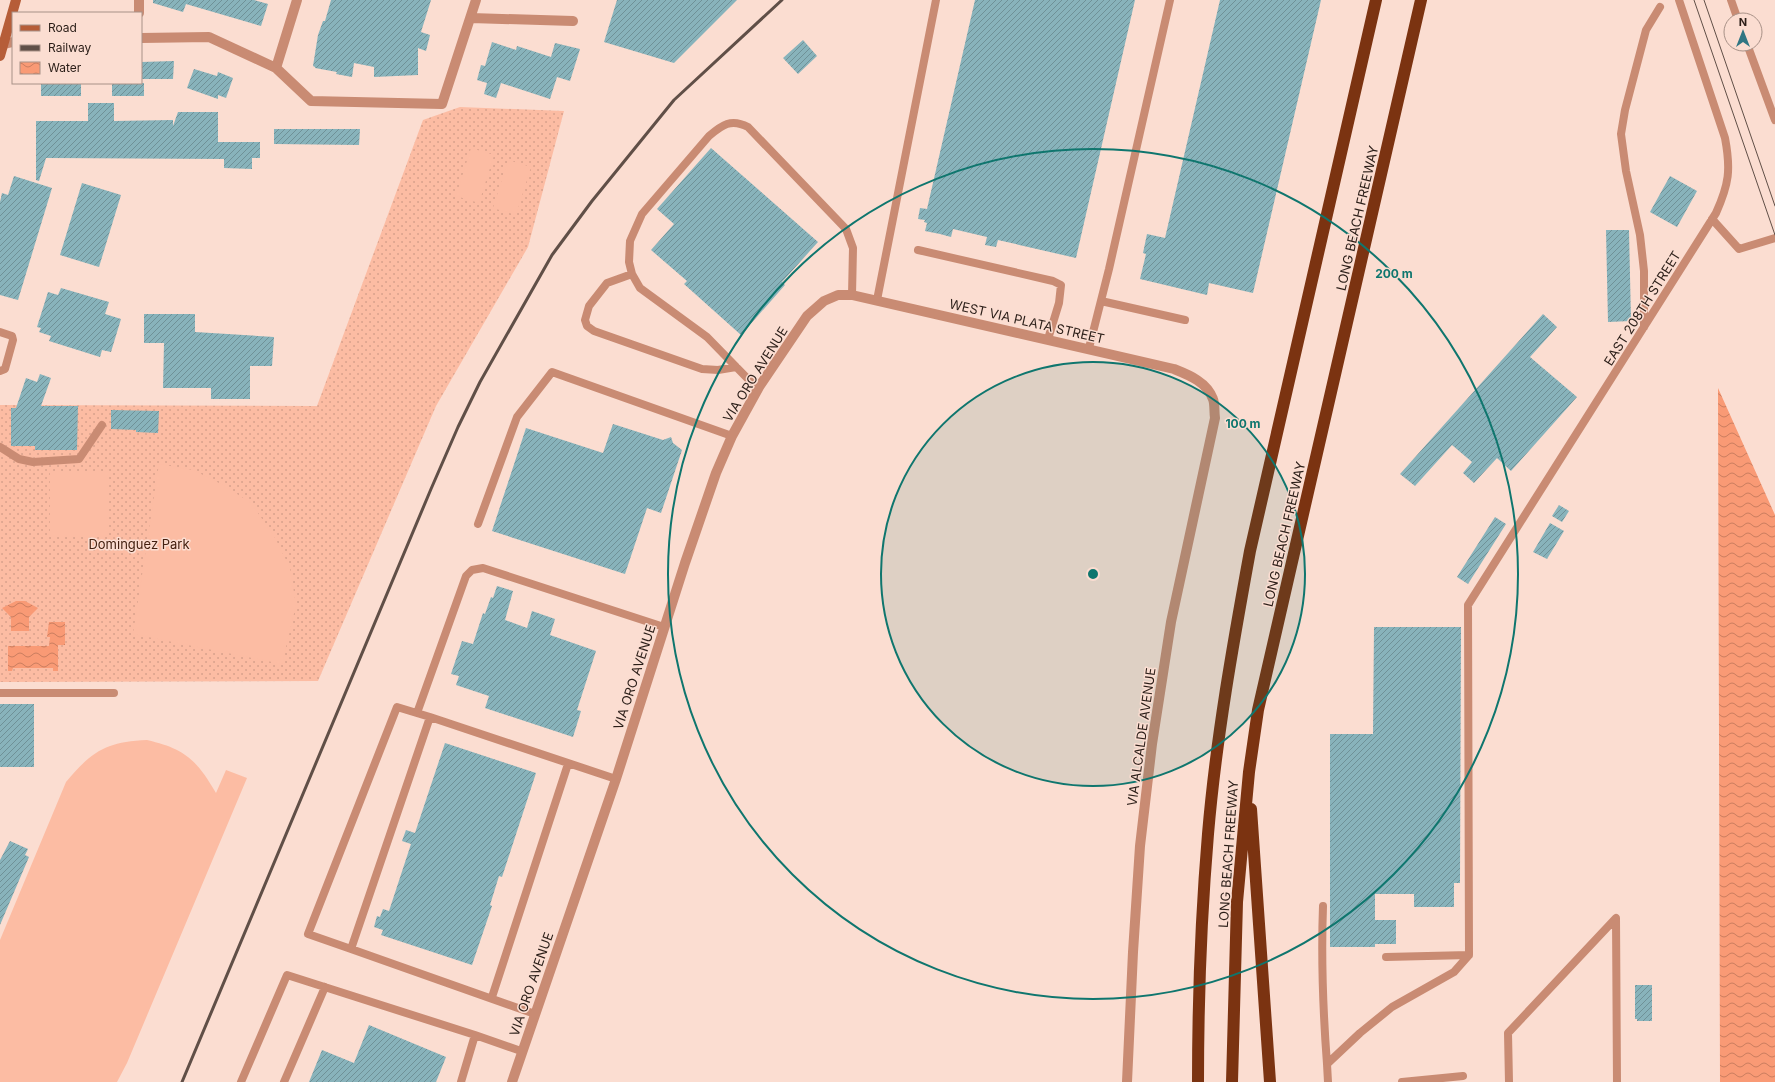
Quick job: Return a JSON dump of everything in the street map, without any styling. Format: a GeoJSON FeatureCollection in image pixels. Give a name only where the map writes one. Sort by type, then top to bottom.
{"type":"FeatureCollection","features":[{"type":"Feature","properties":{"kind":"highway","name":"LONG BEACH FREEWAY"},"geometry":{"type":"LineString","coordinates":[[1198,1082],[1201,945],[1208,834],[1218,740],[1234,637],[1250,551],[1376,0]]}},
{"type":"Feature","properties":{"kind":"highway","name":"LONG BEACH FREEWAY"},"geometry":{"type":"LineString","coordinates":[[1232,1082],[1237,902],[1249,772],[1258,710],[1421,0]]}},
{"type":"Feature","properties":{"kind":"highway"},"geometry":{"type":"LineString","coordinates":[[1249,772],[1270,1082]]}},
{"type":"Feature","properties":{"kind":"main road"},"geometry":{"type":"LineString","coordinates":[[13,12],[16,0]]}},
{"type":"Feature","properties":{"kind":"main road"},"geometry":{"type":"LineString","coordinates":[[0,56],[6,44],[12,18]]}},
{"type":"Feature","properties":{"kind":"street"},"geometry":{"type":"LineString","coordinates":[[139,0],[139,12]]}},
{"type":"Feature","properties":{"kind":"street"},"geometry":{"type":"LineString","coordinates":[[276,68],[297,0]]}},
{"type":"Feature","properties":{"kind":"street"},"geometry":{"type":"LineString","coordinates":[[142,38],[209,37],[276,68],[311,101],[442,104],[476,0]]}},
{"type":"Feature","properties":{"kind":"street"},"geometry":{"type":"LineString","coordinates":[[471,18],[573,21]]}},
{"type":"Feature","properties":{"kind":"street","name":"WEST VIA PLATA STREET"},"geometry":{"type":"LineString","coordinates":[[824,301],[838,295],[852,295],[1089,348],[1174,369],[1194,377],[1206,387],[1213,399]]}},
{"type":"Feature","properties":{"kind":"street","name":"VIA ORO AVENUE"},"geometry":{"type":"LineString","coordinates":[[512,1082],[521,1051],[616,779],[664,627],[716,473],[732,436],[759,387],[807,316],[824,301]]}},
{"type":"Feature","properties":{"kind":"street","name":"VIA ALCALDE AVENUE"},"geometry":{"type":"LineString","coordinates":[[1127,1082],[1133,952],[1140,854],[1152,744],[1171,622],[1215,418],[1213,399]]}},
{"type":"Feature","properties":{"kind":"lane"},"geometry":{"type":"LineString","coordinates":[[877,300],[936,0]]}},
{"type":"Feature","properties":{"kind":"lane"},"geometry":{"type":"LineString","coordinates":[[1089,348],[1170,0]]}},
{"type":"Feature","properties":{"kind":"lane","name":"EAST 208TH STREET"},"geometry":{"type":"LineString","coordinates":[[1469,955],[1468,604],[1712,219],[1724,194],[1728,176],[1728,158],[1725,138],[1679,0]]}},
{"type":"Feature","properties":{"kind":"lane"},"geometry":{"type":"LineString","coordinates":[[1731,0],[1735,12]]}},
{"type":"Feature","properties":{"kind":"lane"},"geometry":{"type":"LineString","coordinates":[[1644,327],[1644,271],[1640,235],[1626,171],[1621,134],[1625,110],[1646,30],[1660,7]]}},
{"type":"Feature","properties":{"kind":"lane"},"geometry":{"type":"LineString","coordinates":[[1750,52],[1775,120]]}},
{"type":"Feature","properties":{"kind":"lane"},"geometry":{"type":"LineString","coordinates":[[759,387],[736,367],[707,337],[640,288],[632,274],[629,262],[630,241],[642,214],[709,136],[718,128],[729,123],[740,123],[754,133],[846,229],[853,248],[852,295]]}},
{"type":"Feature","properties":{"kind":"lane"},"geometry":{"type":"LineString","coordinates":[[1712,219],[1739,249],[1775,238]]}},
{"type":"Feature","properties":{"kind":"lane"},"geometry":{"type":"LineString","coordinates":[[918,250],[1053,281],[1061,285],[1059,302],[1048,339]]}},
{"type":"Feature","properties":{"kind":"lane"},"geometry":{"type":"LineString","coordinates":[[632,274],[607,283],[589,306],[585,320],[587,326],[594,331],[702,369],[718,370],[736,367]]}},
{"type":"Feature","properties":{"kind":"lane"},"geometry":{"type":"LineString","coordinates":[[1101,301],[1186,320]]}},
{"type":"Feature","properties":{"kind":"lane"},"geometry":{"type":"LineString","coordinates":[[0,332],[12,336],[13,340],[5,369],[0,371]]}},
{"type":"Feature","properties":{"kind":"lane"},"geometry":{"type":"LineString","coordinates":[[478,524],[518,417],[552,372],[732,436]]}},
{"type":"Feature","properties":{"kind":"lane"},"geometry":{"type":"LineString","coordinates":[[0,447],[19,459],[33,462],[79,459],[102,425]]}},
{"type":"Feature","properties":{"kind":"lane"},"geometry":{"type":"LineString","coordinates":[[417,713],[466,576],[472,570],[483,568],[664,627]]}},
{"type":"Feature","properties":{"kind":"lane"},"geometry":{"type":"LineString","coordinates":[[0,693],[114,693]]}},
{"type":"Feature","properties":{"kind":"lane"},"geometry":{"type":"LineString","coordinates":[[535,1014],[308,934],[397,706],[616,779]]}},
{"type":"Feature","properties":{"kind":"lane"},"geometry":{"type":"LineString","coordinates":[[351,949],[430,717]]}},
{"type":"Feature","properties":{"kind":"lane"},"geometry":{"type":"LineString","coordinates":[[492,998],[568,764]]}},
{"type":"Feature","properties":{"kind":"lane"},"geometry":{"type":"LineString","coordinates":[[1323,906],[1323,1017],[1328,1082]]}},
{"type":"Feature","properties":{"kind":"lane"},"geometry":{"type":"LineString","coordinates":[[1509,1082],[1508,1033],[1616,918],[1617,1082]]}},
{"type":"Feature","properties":{"kind":"lane"},"geometry":{"type":"LineString","coordinates":[[1386,957],[1469,955]]}},
{"type":"Feature","properties":{"kind":"lane"},"geometry":{"type":"LineString","coordinates":[[1327,1064],[1360,1033],[1392,1007],[1454,972],[1469,955]]}},
{"type":"Feature","properties":{"kind":"lane"},"geometry":{"type":"LineString","coordinates":[[241,1082],[287,975],[521,1051]]}},
{"type":"Feature","properties":{"kind":"lane"},"geometry":{"type":"LineString","coordinates":[[284,1082],[325,987]]}},
{"type":"Feature","properties":{"kind":"lane"},"geometry":{"type":"LineString","coordinates":[[461,1082],[475,1035]]}},
{"type":"Feature","properties":{"kind":"lane"},"geometry":{"type":"LineString","coordinates":[[1402,1082],[1434,1081],[1463,1076]]}},
{"type":"Feature","properties":{"kind":"green space","name":"Dominguez Park"},"geometry":{"type":"Polygon","coordinates":[[[460,107],[564,111],[528,247],[436,406],[318,681],[0,682],[0,405],[317,406],[423,120],[460,107]]]}},
{"type":"Feature","properties":{"kind":"green space"},"geometry":{"type":"Polygon","coordinates":[[[471,148],[494,155],[479,203],[456,196],[471,148]]]}},
{"type":"Feature","properties":{"kind":"green space"},"geometry":{"type":"Polygon","coordinates":[[[508,160],[531,167],[516,215],[493,208],[508,160]]]}},
{"type":"Feature","properties":{"kind":"green space"},"geometry":{"type":"Polygon","coordinates":[[[159,464],[193,470],[223,485],[251,503],[274,536],[290,568],[296,605],[282,664],[133,634],[159,464]]]}},
{"type":"Feature","properties":{"kind":"green space"},"geometry":{"type":"Polygon","coordinates":[[[50,471],[109,471],[109,537],[50,537],[50,471]]]}},
{"type":"Feature","properties":{"kind":"green space"},"geometry":{"type":"Polygon","coordinates":[[[147,740],[171,747],[188,757],[209,781],[216,793],[226,770],[247,778],[127,1063],[117,1082],[0,1082],[0,940],[66,782],[75,771],[101,750],[121,743],[147,740]]]}},
{"type":"Feature","properties":{"kind":"water"},"geometry":{"type":"Polygon","coordinates":[[[1718,388],[1775,515],[1775,1082],[1720,1082],[1718,388]]]}},
{"type":"Feature","properties":{"kind":"water"},"geometry":{"type":"Polygon","coordinates":[[[16,601],[25,601],[38,608],[29,617],[29,631],[11,631],[11,617],[2,608],[16,601]]]}},
{"type":"Feature","properties":{"kind":"water"},"geometry":{"type":"Polygon","coordinates":[[[49,622],[65,622],[65,645],[58,645],[58,671],[53,671],[53,668],[13,668],[12,671],[8,671],[8,646],[49,646],[50,637],[47,637],[49,622]]]}},
{"type":"Feature","properties":{"kind":"building"},"geometry":{"type":"Polygon","coordinates":[[[153,0],[254,0],[268,4],[261,26],[186,4],[183,12],[153,3],[153,0]]]}},
{"type":"Feature","properties":{"kind":"building"},"geometry":{"type":"Polygon","coordinates":[[[331,0],[431,0],[421,32],[430,35],[426,51],[418,48],[418,75],[374,77],[374,67],[354,63],[352,77],[336,74],[337,72],[315,68],[313,66],[318,35],[323,21],[325,21],[331,0]]]}},
{"type":"Feature","properties":{"kind":"building"},"geometry":{"type":"Polygon","coordinates":[[[617,0],[737,0],[674,63],[604,42],[617,0]]]}},
{"type":"Feature","properties":{"kind":"building"},"geometry":{"type":"Polygon","coordinates":[[[975,0],[1135,0],[1076,258],[998,240],[996,247],[985,245],[987,237],[953,229],[951,237],[925,231],[927,223],[924,222],[925,220],[918,219],[920,208],[927,209],[975,0]]]}},
{"type":"Feature","properties":{"kind":"building"},"geometry":{"type":"Polygon","coordinates":[[[1220,0],[1321,0],[1253,293],[1209,283],[1207,295],[1140,279],[1146,254],[1143,253],[1147,234],[1165,238],[1220,0]]]}},
{"type":"Feature","properties":{"kind":"building"},"geometry":{"type":"Polygon","coordinates":[[[803,40],[817,56],[798,74],[783,58],[803,40]]]}},
{"type":"Feature","properties":{"kind":"building"},"geometry":{"type":"Polygon","coordinates":[[[492,42],[516,50],[517,46],[551,57],[555,43],[580,49],[570,81],[557,77],[550,99],[501,83],[496,98],[484,94],[487,83],[477,80],[481,65],[485,66],[492,42]]]}},
{"type":"Feature","properties":{"kind":"building"},"geometry":{"type":"Polygon","coordinates":[[[174,61],[173,79],[142,79],[142,62],[174,61]]]}},
{"type":"Feature","properties":{"kind":"building"},"geometry":{"type":"Polygon","coordinates":[[[194,69],[217,76],[218,72],[233,78],[226,98],[218,95],[218,99],[187,88],[194,69]]]}},
{"type":"Feature","properties":{"kind":"building"},"geometry":{"type":"Polygon","coordinates":[[[144,83],[144,96],[112,96],[112,84],[144,83]]]}},
{"type":"Feature","properties":{"kind":"building"},"geometry":{"type":"Polygon","coordinates":[[[41,84],[81,84],[81,96],[41,96],[41,84]]]}},
{"type":"Feature","properties":{"kind":"building"},"geometry":{"type":"Polygon","coordinates":[[[88,103],[114,103],[114,121],[173,120],[173,126],[178,112],[218,112],[218,142],[260,142],[260,158],[252,158],[252,169],[224,168],[224,159],[46,158],[39,181],[36,180],[36,121],[88,121],[88,103]]]}},
{"type":"Feature","properties":{"kind":"building"},"geometry":{"type":"Polygon","coordinates":[[[274,129],[360,129],[359,145],[274,144],[274,129]]]}},
{"type":"Feature","properties":{"kind":"building"},"geometry":{"type":"Polygon","coordinates":[[[711,148],[818,242],[782,282],[785,285],[741,335],[684,284],[687,281],[651,250],[674,224],[657,209],[711,148]]]}},
{"type":"Feature","properties":{"kind":"building"},"geometry":{"type":"Polygon","coordinates":[[[14,176],[52,188],[18,300],[0,295],[0,202],[2,193],[8,195],[14,176]]]}},
{"type":"Feature","properties":{"kind":"building"},"geometry":{"type":"Polygon","coordinates":[[[1670,176],[1697,191],[1677,227],[1650,212],[1670,176]]]}},
{"type":"Feature","properties":{"kind":"building"},"geometry":{"type":"Polygon","coordinates":[[[82,183],[121,195],[99,267],[60,255],[82,183]]]}},
{"type":"Feature","properties":{"kind":"building"},"geometry":{"type":"Polygon","coordinates":[[[1606,230],[1629,230],[1631,321],[1608,322],[1606,230]]]}},
{"type":"Feature","properties":{"kind":"building"},"geometry":{"type":"Polygon","coordinates":[[[61,288],[109,302],[105,314],[121,319],[111,352],[102,350],[100,357],[49,341],[51,336],[39,332],[41,328],[37,327],[48,292],[58,295],[61,288]]]}},
{"type":"Feature","properties":{"kind":"building"},"geometry":{"type":"Polygon","coordinates":[[[144,314],[195,314],[195,332],[274,337],[272,366],[250,366],[250,399],[211,399],[211,388],[163,388],[164,343],[144,343],[144,314]]]}},
{"type":"Feature","properties":{"kind":"building"},"geometry":{"type":"Polygon","coordinates":[[[1543,314],[1557,327],[1530,357],[1577,397],[1511,471],[1497,458],[1474,483],[1463,473],[1472,462],[1452,445],[1415,486],[1400,474],[1543,314]]]}},
{"type":"Feature","properties":{"kind":"building"},"geometry":{"type":"Polygon","coordinates":[[[40,374],[51,378],[41,406],[78,406],[77,450],[35,450],[35,446],[11,446],[11,408],[16,408],[26,378],[37,382],[40,374]]]}},
{"type":"Feature","properties":{"kind":"building"},"geometry":{"type":"Polygon","coordinates":[[[111,410],[159,411],[158,433],[111,429],[111,410]]]}},
{"type":"Feature","properties":{"kind":"building"},"geometry":{"type":"Polygon","coordinates":[[[613,424],[663,440],[671,437],[673,443],[682,450],[661,513],[647,508],[625,574],[492,531],[526,428],[603,453],[613,424]]]}},
{"type":"Feature","properties":{"kind":"building"},"geometry":{"type":"Polygon","coordinates":[[[1559,505],[1569,511],[1562,522],[1552,516],[1559,505]]]}},
{"type":"Feature","properties":{"kind":"building"},"geometry":{"type":"Polygon","coordinates":[[[1495,517],[1506,524],[1468,584],[1457,577],[1495,517]]]}},
{"type":"Feature","properties":{"kind":"building"},"geometry":{"type":"Polygon","coordinates":[[[1550,523],[1564,531],[1547,559],[1533,552],[1550,523]]]}},
{"type":"Feature","properties":{"kind":"building"},"geometry":{"type":"Polygon","coordinates":[[[497,586],[513,591],[505,620],[527,628],[532,611],[555,619],[550,635],[596,651],[577,710],[581,711],[573,737],[485,708],[489,696],[456,685],[459,676],[451,674],[462,641],[473,644],[483,613],[485,614],[497,586]]]}},
{"type":"Feature","properties":{"kind":"building"},"geometry":{"type":"Polygon","coordinates":[[[1374,627],[1461,627],[1460,883],[1454,883],[1454,907],[1414,907],[1414,894],[1375,894],[1375,920],[1396,920],[1396,944],[1375,944],[1375,947],[1330,947],[1330,734],[1373,734],[1374,627]]]}},
{"type":"Feature","properties":{"kind":"building"},"geometry":{"type":"Polygon","coordinates":[[[0,704],[34,704],[34,767],[0,767],[0,704]]]}},
{"type":"Feature","properties":{"kind":"building"},"geometry":{"type":"Polygon","coordinates":[[[445,743],[536,773],[502,877],[499,876],[490,905],[492,906],[472,965],[381,935],[383,930],[374,927],[377,916],[380,917],[383,909],[389,911],[411,844],[402,841],[406,830],[415,833],[445,743]]]}},
{"type":"Feature","properties":{"kind":"building"},"geometry":{"type":"Polygon","coordinates":[[[10,841],[28,849],[25,855],[29,857],[0,925],[0,860],[10,841]]]}},
{"type":"Feature","properties":{"kind":"building"},"geometry":{"type":"Polygon","coordinates":[[[1635,985],[1652,985],[1652,1021],[1637,1021],[1637,1019],[1635,1019],[1635,985]]]}},
{"type":"Feature","properties":{"kind":"building"},"geometry":{"type":"Polygon","coordinates":[[[369,1025],[446,1057],[436,1082],[309,1082],[322,1050],[354,1063],[369,1025]]]}},
{"type":"Feature","properties":{"kind":"tram line"},"geometry":{"type":"LineString","coordinates":[[1694,0],[1775,235]]}},
{"type":"Feature","properties":{"kind":"tram line"},"geometry":{"type":"LineString","coordinates":[[1704,0],[1775,206]]}},
{"type":"Feature","properties":{"kind":"railway"},"geometry":{"type":"LineString","coordinates":[[182,1082],[431,489],[458,427],[480,382],[552,255],[592,201],[674,100],[782,0]]}}]}
